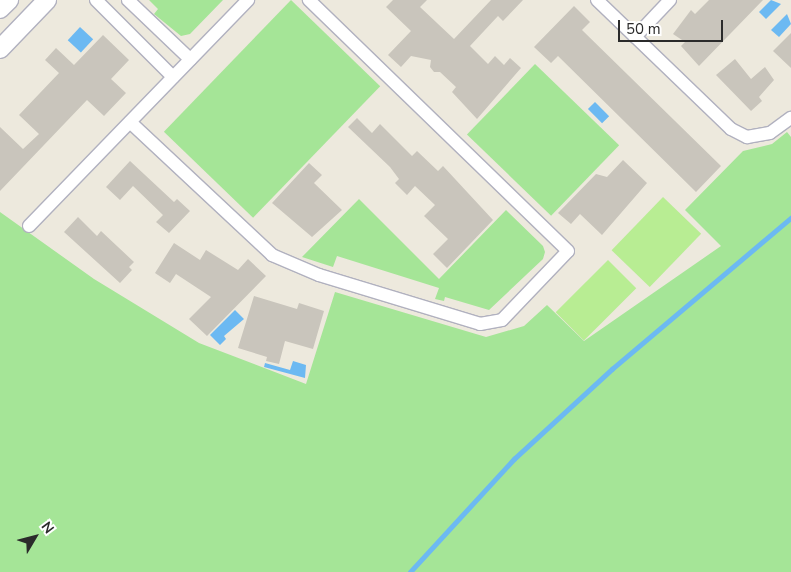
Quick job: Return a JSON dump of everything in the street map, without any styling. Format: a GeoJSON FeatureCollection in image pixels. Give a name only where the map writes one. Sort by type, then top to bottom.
{"type":"FeatureCollection","features":[{"type":"Feature","properties":{"kind":"street"},"geometry":{"type":"LineString","coordinates":[[0,9],[9,0]]}},
{"type":"Feature","properties":{"kind":"street"},"geometry":{"type":"LineString","coordinates":[[0,49],[47,0]]}},
{"type":"Feature","properties":{"kind":"street"},"geometry":{"type":"LineString","coordinates":[[96,0],[173,77]]}},
{"type":"Feature","properties":{"kind":"street"},"geometry":{"type":"LineString","coordinates":[[128,0],[190,60]]}},
{"type":"Feature","properties":{"kind":"street"},"geometry":{"type":"LineString","coordinates":[[29,226],[248,0]]}},
{"type":"Feature","properties":{"kind":"street"},"geometry":{"type":"LineString","coordinates":[[130,122],[272,255],[319,274],[480,324],[502,320],[568,250],[309,0]]}},
{"type":"Feature","properties":{"kind":"street"},"geometry":{"type":"LineString","coordinates":[[597,0],[731,129],[747,137],[770,133],[791,118]]}},
{"type":"Feature","properties":{"kind":"street"},"geometry":{"type":"LineString","coordinates":[[635,37],[670,0]]}},
{"type":"Feature","properties":{"kind":"green space"},"geometry":{"type":"Polygon","coordinates":[[[149,0],[223,0],[190,34],[181,36],[154,14],[158,9],[149,0]]]}},
{"type":"Feature","properties":{"kind":"green space"},"geometry":{"type":"Polygon","coordinates":[[[291,0],[380,86],[253,218],[164,132],[291,0]]]}},
{"type":"Feature","properties":{"kind":"green space"},"geometry":{"type":"Polygon","coordinates":[[[535,64],[619,145],[551,216],[467,134],[535,64]]]}},
{"type":"Feature","properties":{"kind":"green space"},"geometry":{"type":"Polygon","coordinates":[[[787,132],[791,137],[791,572],[0,572],[0,212],[94,279],[199,343],[306,384],[335,292],[486,337],[524,326],[547,305],[584,341],[721,246],[685,210],[743,151],[772,144],[787,132]]]}},
{"type":"Feature","properties":{"kind":"green space"},"geometry":{"type":"Polygon","coordinates":[[[663,197],[701,234],[650,287],[612,250],[663,197]]]}},
{"type":"Feature","properties":{"kind":"green space"},"geometry":{"type":"Polygon","coordinates":[[[359,199],[439,279],[506,210],[543,246],[545,252],[543,259],[489,310],[445,297],[444,301],[435,299],[439,288],[337,256],[333,267],[302,257],[359,199]]]}},
{"type":"Feature","properties":{"kind":"green space"},"geometry":{"type":"Polygon","coordinates":[[[608,260],[636,288],[584,341],[556,312],[608,260]]]}},
{"type":"Feature","properties":{"kind":"water"},"geometry":{"type":"Polygon","coordinates":[[[771,0],[781,4],[766,19],[759,12],[771,0]]]}},
{"type":"Feature","properties":{"kind":"water"},"geometry":{"type":"Polygon","coordinates":[[[787,14],[791,24],[779,37],[771,30],[787,14]]]}},
{"type":"Feature","properties":{"kind":"water"},"geometry":{"type":"Polygon","coordinates":[[[80,27],[93,39],[81,52],[68,40],[80,27]]]}},
{"type":"Feature","properties":{"kind":"water"},"geometry":{"type":"Polygon","coordinates":[[[595,102],[609,116],[602,123],[588,109],[595,102]]]}},
{"type":"Feature","properties":{"kind":"water"},"geometry":{"type":"Polygon","coordinates":[[[235,310],[244,319],[224,336],[226,339],[220,345],[210,335],[235,310]]]}},
{"type":"Feature","properties":{"kind":"water"},"geometry":{"type":"Polygon","coordinates":[[[293,361],[306,365],[305,378],[264,367],[265,363],[290,370],[293,361]]]}},
{"type":"Feature","properties":{"kind":"building"},"geometry":{"type":"Polygon","coordinates":[[[393,0],[427,0],[420,7],[454,39],[491,0],[523,0],[503,21],[498,16],[470,46],[488,64],[495,56],[504,65],[510,58],[521,68],[477,119],[452,92],[456,87],[440,72],[434,72],[430,67],[431,60],[411,56],[401,67],[388,55],[411,31],[386,7],[393,0]]]}},
{"type":"Feature","properties":{"kind":"building"},"geometry":{"type":"Polygon","coordinates":[[[709,0],[763,0],[699,66],[681,46],[685,42],[673,34],[691,10],[695,14],[709,0]]]}},
{"type":"Feature","properties":{"kind":"building"},"geometry":{"type":"Polygon","coordinates":[[[574,6],[590,22],[582,30],[721,166],[696,192],[558,56],[551,63],[534,47],[574,6]]]}},
{"type":"Feature","properties":{"kind":"building"},"geometry":{"type":"Polygon","coordinates":[[[791,33],[791,68],[773,51],[791,33]]]}},
{"type":"Feature","properties":{"kind":"building"},"geometry":{"type":"Polygon","coordinates":[[[103,35],[129,60],[111,79],[126,93],[104,116],[87,100],[0,191],[0,127],[23,149],[39,134],[19,115],[59,73],[45,60],[56,48],[74,65],[103,35]]]}},
{"type":"Feature","properties":{"kind":"building"},"geometry":{"type":"Polygon","coordinates":[[[735,59],[751,79],[765,67],[774,80],[759,97],[762,101],[751,111],[716,75],[735,59]]]}},
{"type":"Feature","properties":{"kind":"building"},"geometry":{"type":"Polygon","coordinates":[[[357,118],[372,133],[380,124],[412,156],[417,151],[438,171],[443,166],[493,220],[447,268],[433,254],[448,239],[424,216],[435,205],[415,186],[407,195],[395,183],[399,179],[390,167],[348,127],[357,118]]]}},
{"type":"Feature","properties":{"kind":"building"},"geometry":{"type":"Polygon","coordinates":[[[623,160],[647,183],[602,235],[580,214],[571,224],[558,213],[596,174],[607,177],[623,160]]]}},
{"type":"Feature","properties":{"kind":"building"},"geometry":{"type":"Polygon","coordinates":[[[130,161],[174,202],[177,199],[190,211],[169,233],[156,222],[163,215],[133,186],[120,200],[106,187],[130,161]]]}},
{"type":"Feature","properties":{"kind":"building"},"geometry":{"type":"Polygon","coordinates":[[[309,163],[322,175],[314,183],[342,210],[312,237],[272,203],[309,163]]]}},
{"type":"Feature","properties":{"kind":"building"},"geometry":{"type":"Polygon","coordinates":[[[78,217],[97,236],[101,231],[134,262],[129,267],[132,270],[120,283],[64,232],[78,217]]]}},
{"type":"Feature","properties":{"kind":"building"},"geometry":{"type":"Polygon","coordinates":[[[174,243],[200,260],[206,250],[238,270],[248,259],[266,276],[207,336],[189,319],[211,297],[176,274],[170,283],[155,273],[174,243]]]}},
{"type":"Feature","properties":{"kind":"building"},"geometry":{"type":"Polygon","coordinates":[[[254,296],[297,309],[299,303],[324,311],[313,349],[285,341],[279,364],[266,361],[267,357],[238,348],[254,296]]]}},
{"type":"Feature","properties":{"kind":"waterway"},"geometry":{"type":"LineString","coordinates":[[410,572],[514,459],[612,369],[791,218]]}}]}
